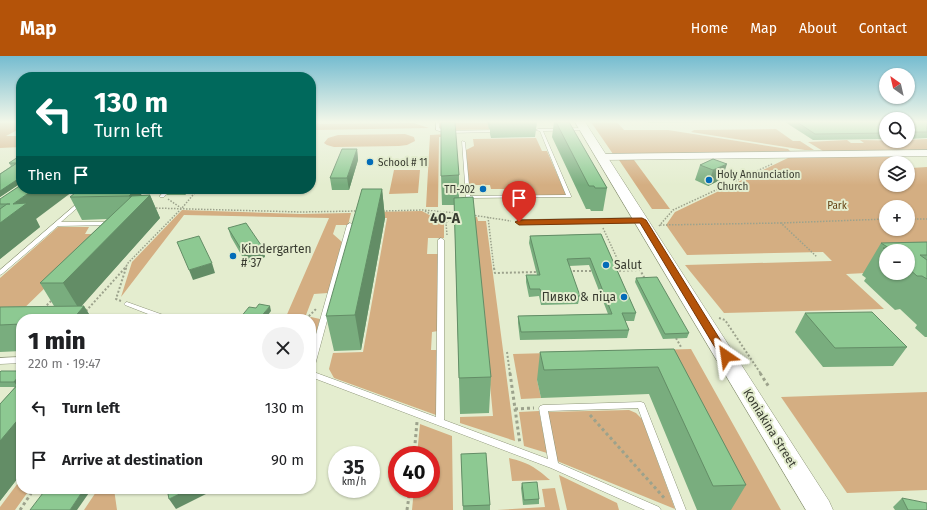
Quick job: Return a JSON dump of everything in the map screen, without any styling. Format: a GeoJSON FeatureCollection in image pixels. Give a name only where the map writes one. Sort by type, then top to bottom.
{"type":"FeatureCollection","features":[{"type":"Feature","properties":{"kind":"street","name":"Koniakina Street"},"geometry":{"type":"LineString","coordinates":[[593,143],[649,225],[820,510]]}},
{"type":"Feature","properties":{"kind":"street"},"geometry":{"type":"LineString","coordinates":[[602,157],[927,153]]}},
{"type":"Feature","properties":{"kind":"lane"},"geometry":{"type":"LineString","coordinates":[[463,143],[468,198],[464,203]]}},
{"type":"Feature","properties":{"kind":"lane"},"geometry":{"type":"LineString","coordinates":[[468,198],[569,196],[546,143]]}},
{"type":"Feature","properties":{"kind":"lane"},"geometry":{"type":"LineString","coordinates":[[0,273],[86,198]]}},
{"type":"Feature","properties":{"kind":"lane"},"geometry":{"type":"LineString","coordinates":[[519,222],[599,221],[649,225]]}},
{"type":"Feature","properties":{"kind":"lane"},"geometry":{"type":"LineString","coordinates":[[57,224],[119,225]]}},
{"type":"Feature","properties":{"kind":"lane"},"geometry":{"type":"LineString","coordinates":[[316,347],[350,225]]}},
{"type":"Feature","properties":{"kind":"lane"},"geometry":{"type":"LineString","coordinates":[[440,422],[441,240]]}},
{"type":"Feature","properties":{"kind":"lane"},"geometry":{"type":"LineString","coordinates":[[0,265],[8,265]]}},
{"type":"Feature","properties":{"kind":"lane"},"geometry":{"type":"LineString","coordinates":[[127,304],[154,314]]}},
{"type":"Feature","properties":{"kind":"lane"},"geometry":{"type":"LineString","coordinates":[[0,360],[16,360]]}},
{"type":"Feature","properties":{"kind":"lane"},"geometry":{"type":"LineString","coordinates":[[316,376],[554,466],[656,510]]}},
{"type":"Feature","properties":{"kind":"lane"},"geometry":{"type":"LineString","coordinates":[[554,466],[543,408],[641,405],[681,510]]}},
{"type":"Feature","properties":{"kind":"path"},"geometry":{"type":"LineString","coordinates":[[660,225],[673,210],[793,154]]}},
{"type":"Feature","properties":{"kind":"path"},"geometry":{"type":"LineString","coordinates":[[83,314],[127,264],[194,194]]}},
{"type":"Feature","properties":{"kind":"path"},"geometry":{"type":"LineString","coordinates":[[162,196],[182,208]]}},
{"type":"Feature","properties":{"kind":"path"},"geometry":{"type":"LineString","coordinates":[[152,208],[301,212],[362,211]]}},
{"type":"Feature","properties":{"kind":"path"},"geometry":{"type":"LineString","coordinates":[[377,211],[423,210],[456,213],[446,223],[423,210]]}},
{"type":"Feature","properties":{"kind":"path"},"geometry":{"type":"LineString","coordinates":[[469,214],[519,222]]}},
{"type":"Feature","properties":{"kind":"path"},"geometry":{"type":"LineString","coordinates":[[488,217],[495,273],[536,272]]}},
{"type":"Feature","properties":{"kind":"path"},"geometry":{"type":"LineString","coordinates":[[649,225],[781,223],[879,219]]}},
{"type":"Feature","properties":{"kind":"path"},"geometry":{"type":"LineString","coordinates":[[915,219],[927,219]]}},
{"type":"Feature","properties":{"kind":"path"},"geometry":{"type":"LineString","coordinates":[[599,221],[623,270]]}},
{"type":"Feature","properties":{"kind":"path"},"geometry":{"type":"LineString","coordinates":[[781,223],[817,257]]}},
{"type":"Feature","properties":{"kind":"path"},"geometry":{"type":"LineString","coordinates":[[127,264],[116,299],[127,304]]}},
{"type":"Feature","properties":{"kind":"path"},"geometry":{"type":"LineString","coordinates":[[615,271],[640,270],[648,284]]}},
{"type":"Feature","properties":{"kind":"path"},"geometry":{"type":"LineString","coordinates":[[568,271],[599,271]]}},
{"type":"Feature","properties":{"kind":"path"},"geometry":{"type":"LineString","coordinates":[[38,313],[55,297]]}},
{"type":"Feature","properties":{"kind":"path"},"geometry":{"type":"LineString","coordinates":[[674,333],[681,347]]}},
{"type":"Feature","properties":{"kind":"path"},"geometry":{"type":"LineString","coordinates":[[507,352],[521,453]]}},
{"type":"Feature","properties":{"kind":"path"},"geometry":{"type":"LineString","coordinates":[[583,407],[669,504]]}},
{"type":"Feature","properties":{"kind":"path"},"geometry":{"type":"LineString","coordinates":[[515,409],[543,408]]}},
{"type":"Feature","properties":{"kind":"path"},"geometry":{"type":"LineString","coordinates":[[415,446],[418,414]]}},
{"type":"Feature","properties":{"kind":"path"},"geometry":{"type":"LineString","coordinates":[[20,510],[31,494]]}},
{"type":"Feature","properties":{"kind":"path"},"geometry":{"type":"LineString","coordinates":[[408,510],[409,498]]}},
{"type":"Feature","properties":{"kind":"green space"},"geometry":{"type":"Polygon","coordinates":[[[0,143],[16,143],[16,147],[0,148],[0,143]]]}},
{"type":"Feature","properties":{"kind":"green space"},"geometry":{"type":"Polygon","coordinates":[[[324,143],[411,143],[399,146],[334,147],[324,143]]]}},
{"type":"Feature","properties":{"kind":"green space"},"geometry":{"type":"Polygon","coordinates":[[[430,143],[439,143],[438,207],[426,207],[430,143]]]}},
{"type":"Feature","properties":{"kind":"green space"},"geometry":{"type":"Polygon","coordinates":[[[474,143],[538,143],[542,151],[547,151],[566,195],[509,196],[507,189],[491,189],[490,185],[469,185],[466,150],[474,146],[474,143]]]}},
{"type":"Feature","properties":{"kind":"green space"},"geometry":{"type":"Polygon","coordinates":[[[606,143],[751,143],[788,149],[791,152],[613,154],[606,143]]]}},
{"type":"Feature","properties":{"kind":"green space"},"geometry":{"type":"Polygon","coordinates":[[[762,143],[803,143],[814,150],[762,143]]]}},
{"type":"Feature","properties":{"kind":"green space"},"geometry":{"type":"Polygon","coordinates":[[[810,143],[879,143],[879,148],[915,148],[915,143],[927,143],[927,150],[823,151],[810,143]]]}},
{"type":"Feature","properties":{"kind":"green space","name":"Park"},"geometry":{"type":"Polygon","coordinates":[[[790,157],[879,157],[879,192],[915,192],[915,168],[927,167],[927,272],[915,259],[915,244],[879,244],[879,272],[846,274],[884,309],[724,313],[685,265],[832,261],[823,252],[687,255],[666,225],[675,212],[790,157]]]}},
{"type":"Feature","properties":{"kind":"green space"},"geometry":{"type":"Polygon","coordinates":[[[619,160],[634,160],[670,209],[652,209],[619,160]]]}},
{"type":"Feature","properties":{"kind":"green space"},"geometry":{"type":"Polygon","coordinates":[[[394,170],[420,170],[418,193],[389,194],[394,170]]]}},
{"type":"Feature","properties":{"kind":"green space"},"geometry":{"type":"Polygon","coordinates":[[[182,210],[300,214],[351,213],[348,225],[336,225],[333,234],[342,242],[328,293],[314,294],[306,314],[287,314],[329,218],[184,215],[121,297],[132,262],[182,210]]]}},
{"type":"Feature","properties":{"kind":"green space"},"geometry":{"type":"Polygon","coordinates":[[[422,211],[444,223],[444,238],[428,238],[427,254],[439,254],[438,331],[432,332],[431,350],[437,350],[436,415],[334,378],[329,369],[333,353],[363,352],[387,218],[366,218],[368,212],[422,211]]]}},
{"type":"Feature","properties":{"kind":"green space"},"geometry":{"type":"Polygon","coordinates":[[[477,217],[478,221],[486,221],[515,441],[460,423],[460,417],[493,416],[475,226],[454,226],[454,218],[477,217]]]}},
{"type":"Feature","properties":{"kind":"green space"},"geometry":{"type":"Polygon","coordinates":[[[58,227],[89,227],[85,234],[109,234],[51,282],[18,314],[16,314],[13,319],[0,319],[0,278],[58,227]]]}},
{"type":"Feature","properties":{"kind":"green space"},"geometry":{"type":"Polygon","coordinates":[[[316,318],[320,319],[316,333],[316,318]]]}},
{"type":"Feature","properties":{"kind":"green space"},"geometry":{"type":"Polygon","coordinates":[[[691,349],[781,510],[729,510],[665,376],[537,380],[541,398],[521,399],[513,354],[691,349]]]}},
{"type":"Feature","properties":{"kind":"green space"},"geometry":{"type":"Polygon","coordinates":[[[927,392],[927,490],[847,493],[781,397],[927,392]]]}},
{"type":"Feature","properties":{"kind":"green space"},"geometry":{"type":"Polygon","coordinates":[[[629,410],[636,413],[642,419],[675,509],[557,461],[548,412],[629,410]]]}},
{"type":"Feature","properties":{"kind":"green space"},"geometry":{"type":"Polygon","coordinates":[[[539,411],[547,453],[524,446],[519,412],[539,411]]]}},
{"type":"Feature","properties":{"kind":"green space"},"geometry":{"type":"Polygon","coordinates":[[[420,424],[452,436],[453,510],[412,510],[413,498],[440,498],[440,446],[418,446],[420,424]]]}},
{"type":"Feature","properties":{"kind":"green space"},"geometry":{"type":"Polygon","coordinates":[[[509,458],[531,466],[550,480],[512,481],[509,458]]]}},
{"type":"Feature","properties":{"kind":"green space"},"geometry":{"type":"Polygon","coordinates":[[[559,475],[617,503],[619,510],[567,510],[559,475]]]}},
{"type":"Feature","properties":{"kind":"green space"},"geometry":{"type":"Polygon","coordinates":[[[16,486],[16,494],[26,494],[15,510],[0,510],[0,507],[16,486]]]}},
{"type":"Feature","properties":{"kind":"green space"},"geometry":{"type":"Polygon","coordinates":[[[555,488],[560,510],[497,510],[545,507],[542,489],[555,488]]]}},
{"type":"Feature","properties":{"kind":"green space"},"geometry":{"type":"Polygon","coordinates":[[[95,494],[115,494],[117,510],[84,510],[95,494]]]}},
{"type":"Feature","properties":{"kind":"building"},"geometry":{"type":"Polygon","coordinates":[[[441,143],[457,143],[459,175],[441,176],[441,143]]]}},
{"type":"Feature","properties":{"kind":"building"},"geometry":{"type":"Polygon","coordinates":[[[567,143],[581,143],[607,188],[595,188],[594,186],[589,186],[567,143]]]}},
{"type":"Feature","properties":{"kind":"building"},"geometry":{"type":"Polygon","coordinates":[[[342,149],[357,149],[347,178],[330,178],[342,149]]]}},
{"type":"Feature","properties":{"kind":"building"},"geometry":{"type":"Polygon","coordinates":[[[16,158],[16,163],[9,163],[16,158]]]}},
{"type":"Feature","properties":{"kind":"building"},"geometry":{"type":"Polygon","coordinates":[[[713,159],[727,164],[713,170],[700,165],[713,159]]]}},
{"type":"Feature","properties":{"kind":"building"},"geometry":{"type":"Polygon","coordinates":[[[16,164],[16,180],[0,191],[0,174],[16,164]]]}},
{"type":"Feature","properties":{"kind":"building"},"geometry":{"type":"Polygon","coordinates":[[[16,188],[16,194],[27,194],[13,204],[27,203],[0,223],[0,209],[7,204],[0,204],[0,199],[16,188]]]}},
{"type":"Feature","properties":{"kind":"building"},"geometry":{"type":"Polygon","coordinates":[[[362,189],[382,189],[355,315],[326,316],[362,189]]]}},
{"type":"Feature","properties":{"kind":"building"},"geometry":{"type":"Polygon","coordinates":[[[74,194],[131,194],[129,196],[70,197],[74,194]]]}},
{"type":"Feature","properties":{"kind":"building"},"geometry":{"type":"Polygon","coordinates":[[[150,195],[63,283],[40,283],[132,196],[150,195]]]}},
{"type":"Feature","properties":{"kind":"building"},"geometry":{"type":"Polygon","coordinates":[[[473,197],[491,377],[459,378],[454,198],[473,197]]]}},
{"type":"Feature","properties":{"kind":"building"},"geometry":{"type":"Polygon","coordinates":[[[246,223],[263,248],[244,254],[228,228],[246,223]]]}},
{"type":"Feature","properties":{"kind":"building"},"geometry":{"type":"Polygon","coordinates":[[[601,234],[636,313],[622,313],[629,330],[521,332],[518,316],[612,314],[590,258],[567,259],[580,296],[542,297],[540,289],[530,289],[526,275],[540,275],[530,236],[601,234]]]}},
{"type":"Feature","properties":{"kind":"building"},"geometry":{"type":"Polygon","coordinates":[[[199,236],[212,263],[189,270],[177,242],[199,236]]]}},
{"type":"Feature","properties":{"kind":"building"},"geometry":{"type":"Polygon","coordinates":[[[927,242],[927,255],[920,255],[927,260],[927,279],[915,274],[915,244],[881,243],[927,242]]]}},
{"type":"Feature","properties":{"kind":"building"},"geometry":{"type":"Polygon","coordinates":[[[657,277],[689,333],[665,334],[636,278],[657,277]]]}},
{"type":"Feature","properties":{"kind":"building"},"geometry":{"type":"Polygon","coordinates":[[[259,304],[270,306],[263,314],[243,314],[249,307],[256,308],[259,304]]]}},
{"type":"Feature","properties":{"kind":"building"},"geometry":{"type":"Polygon","coordinates":[[[84,306],[77,314],[16,314],[16,324],[0,325],[0,307],[84,306]]]}},
{"type":"Feature","properties":{"kind":"building"},"geometry":{"type":"Polygon","coordinates":[[[872,312],[907,347],[835,348],[805,313],[872,312]]]}},
{"type":"Feature","properties":{"kind":"building"},"geometry":{"type":"Polygon","coordinates":[[[674,349],[746,485],[713,486],[658,367],[544,370],[540,352],[674,349]]]}},
{"type":"Feature","properties":{"kind":"building"},"geometry":{"type":"Polygon","coordinates":[[[16,371],[16,379],[14,382],[0,382],[0,372],[16,371]]]}},
{"type":"Feature","properties":{"kind":"building"},"geometry":{"type":"Polygon","coordinates":[[[16,386],[16,422],[0,441],[0,404],[16,386]]]}},
{"type":"Feature","properties":{"kind":"building"},"geometry":{"type":"Polygon","coordinates":[[[486,453],[490,505],[463,506],[461,454],[486,453]]]}},
{"type":"Feature","properties":{"kind":"building"},"geometry":{"type":"Polygon","coordinates":[[[537,482],[539,499],[524,500],[522,483],[537,482]]]}},
{"type":"Feature","properties":{"kind":"building"},"geometry":{"type":"Polygon","coordinates":[[[42,494],[81,494],[70,510],[30,510],[42,494]]]}},
{"type":"Feature","properties":{"kind":"building"},"geometry":{"type":"Polygon","coordinates":[[[168,494],[180,494],[169,499],[168,494]]]}},
{"type":"Feature","properties":{"kind":"building"},"geometry":{"type":"Polygon","coordinates":[[[902,498],[927,503],[927,510],[908,510],[902,498]]]}},
{"type":"Feature","properties":{"kind":"place","name":"School # 11"},"geometry":{"type":"Point","coordinates":[370,162]}},
{"type":"Feature","properties":{"kind":"place","name":"Holy Annunciation Church"},"geometry":{"type":"Point","coordinates":[709,180]}},
{"type":"Feature","properties":{"kind":"place","name":"ТП-202"},"geometry":{"type":"Point","coordinates":[483,189]}},
{"type":"Feature","properties":{"kind":"place","name":"Kindergarten # 37"},"geometry":{"type":"Point","coordinates":[233,256]}},
{"type":"Feature","properties":{"kind":"place","name":"Salut"},"geometry":{"type":"Point","coordinates":[606,265]}},
{"type":"Feature","properties":{"kind":"place","name":"Пивко & піца"},"geometry":{"type":"Point","coordinates":[624,297]}},
{"type":"Feature","properties":{"kind":"district","name":"40-А"},"geometry":{"type":"Point","coordinates":[445,218]}},
{"type":"Feature","properties":{"kind":"route"},"geometry":{"type":"LineString","coordinates":[[519,222],[642,220],[726,356]]}}]}
